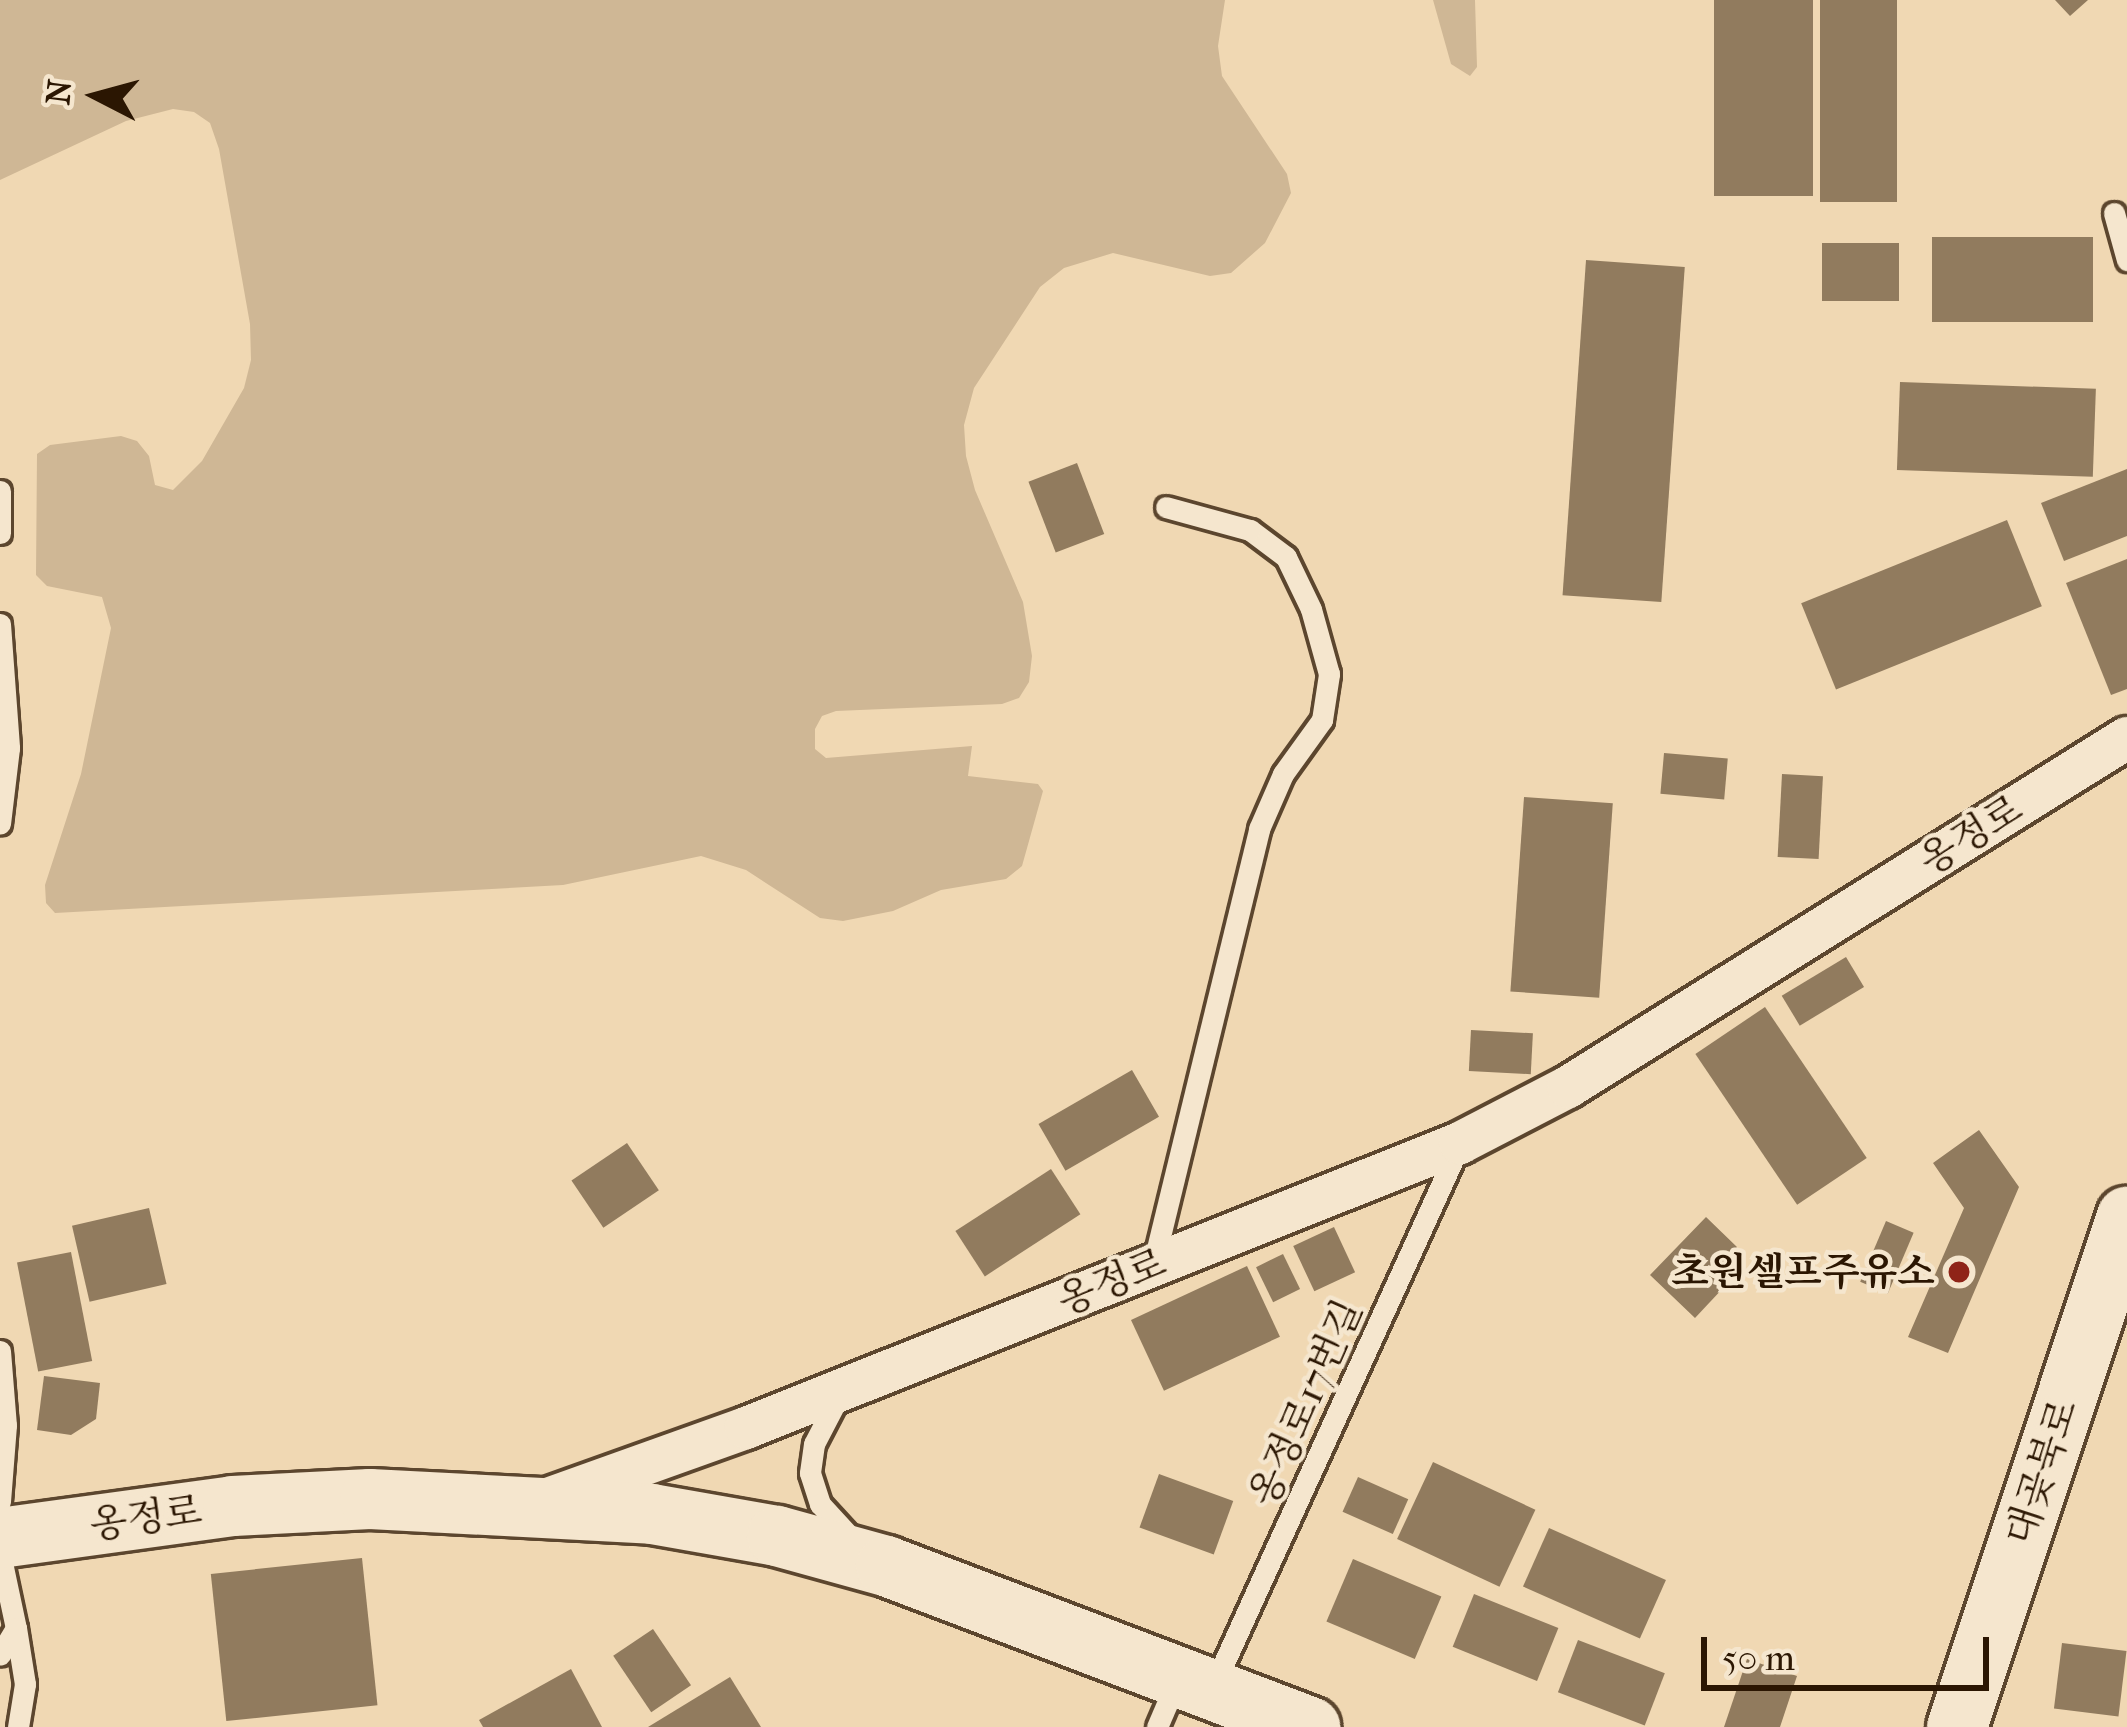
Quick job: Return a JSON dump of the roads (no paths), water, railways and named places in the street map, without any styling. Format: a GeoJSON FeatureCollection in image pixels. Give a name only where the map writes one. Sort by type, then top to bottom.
{"type":"FeatureCollection","features":[{"type":"Feature","properties":{"kind":"street","name":"옹정로"},"geometry":{"type":"LineString","coordinates":[[0,1538],[232,1506],[370,1499],[529,1505],[843,1389],[1460,1143],[1568,1087],[2127,738]]}},
{"type":"Feature","properties":{"kind":"street","name":"대곶북로"},"geometry":{"type":"LineString","coordinates":[[1957,1727],[2127,1217]]}},
{"type":"Feature","properties":{"kind":"street"},"geometry":{"type":"LineString","coordinates":[[529,1505],[652,1514],[777,1536],[886,1566],[1182,1697],[1310,1727]]}},
{"type":"Feature","properties":{"kind":"lane"},"geometry":{"type":"LineString","coordinates":[[2114,213],[2127,260]]}},
{"type":"Feature","properties":{"kind":"lane"},"geometry":{"type":"LineString","coordinates":[[0,491],[0,533]]}},
{"type":"Feature","properties":{"kind":"lane"},"geometry":{"type":"LineString","coordinates":[[1153,1265],[1259,829],[1283,774],[1322,720],[1329,674],[1311,609],[1286,557],[1250,530],[1166,507]]}},
{"type":"Feature","properties":{"kind":"lane"},"geometry":{"type":"LineString","coordinates":[[0,624],[4,747],[0,823]]}},
{"type":"Feature","properties":{"kind":"lane","name":"옹정로17번길"},"geometry":{"type":"LineString","coordinates":[[1182,1697],[1256,1602],[1460,1143]]}},
{"type":"Feature","properties":{"kind":"lane"},"geometry":{"type":"LineString","coordinates":[[0,1351],[6,1425],[0,1502]]}},
{"type":"Feature","properties":{"kind":"lane"},"geometry":{"type":"LineString","coordinates":[[843,1389],[814,1444],[810,1474],[820,1504],[839,1529],[886,1566]]}},
{"type":"Feature","properties":{"kind":"lane"},"geometry":{"type":"LineString","coordinates":[[0,1553],[25,1684],[19,1727]]}},
{"type":"Feature","properties":{"kind":"lane"},"geometry":{"type":"LineString","coordinates":[[0,1655],[16,1628]]}},
{"type":"Feature","properties":{"kind":"place","name":"초원셀프주유소"},"geometry":{"type":"Point","coordinates":[1959,1272]}}]}
